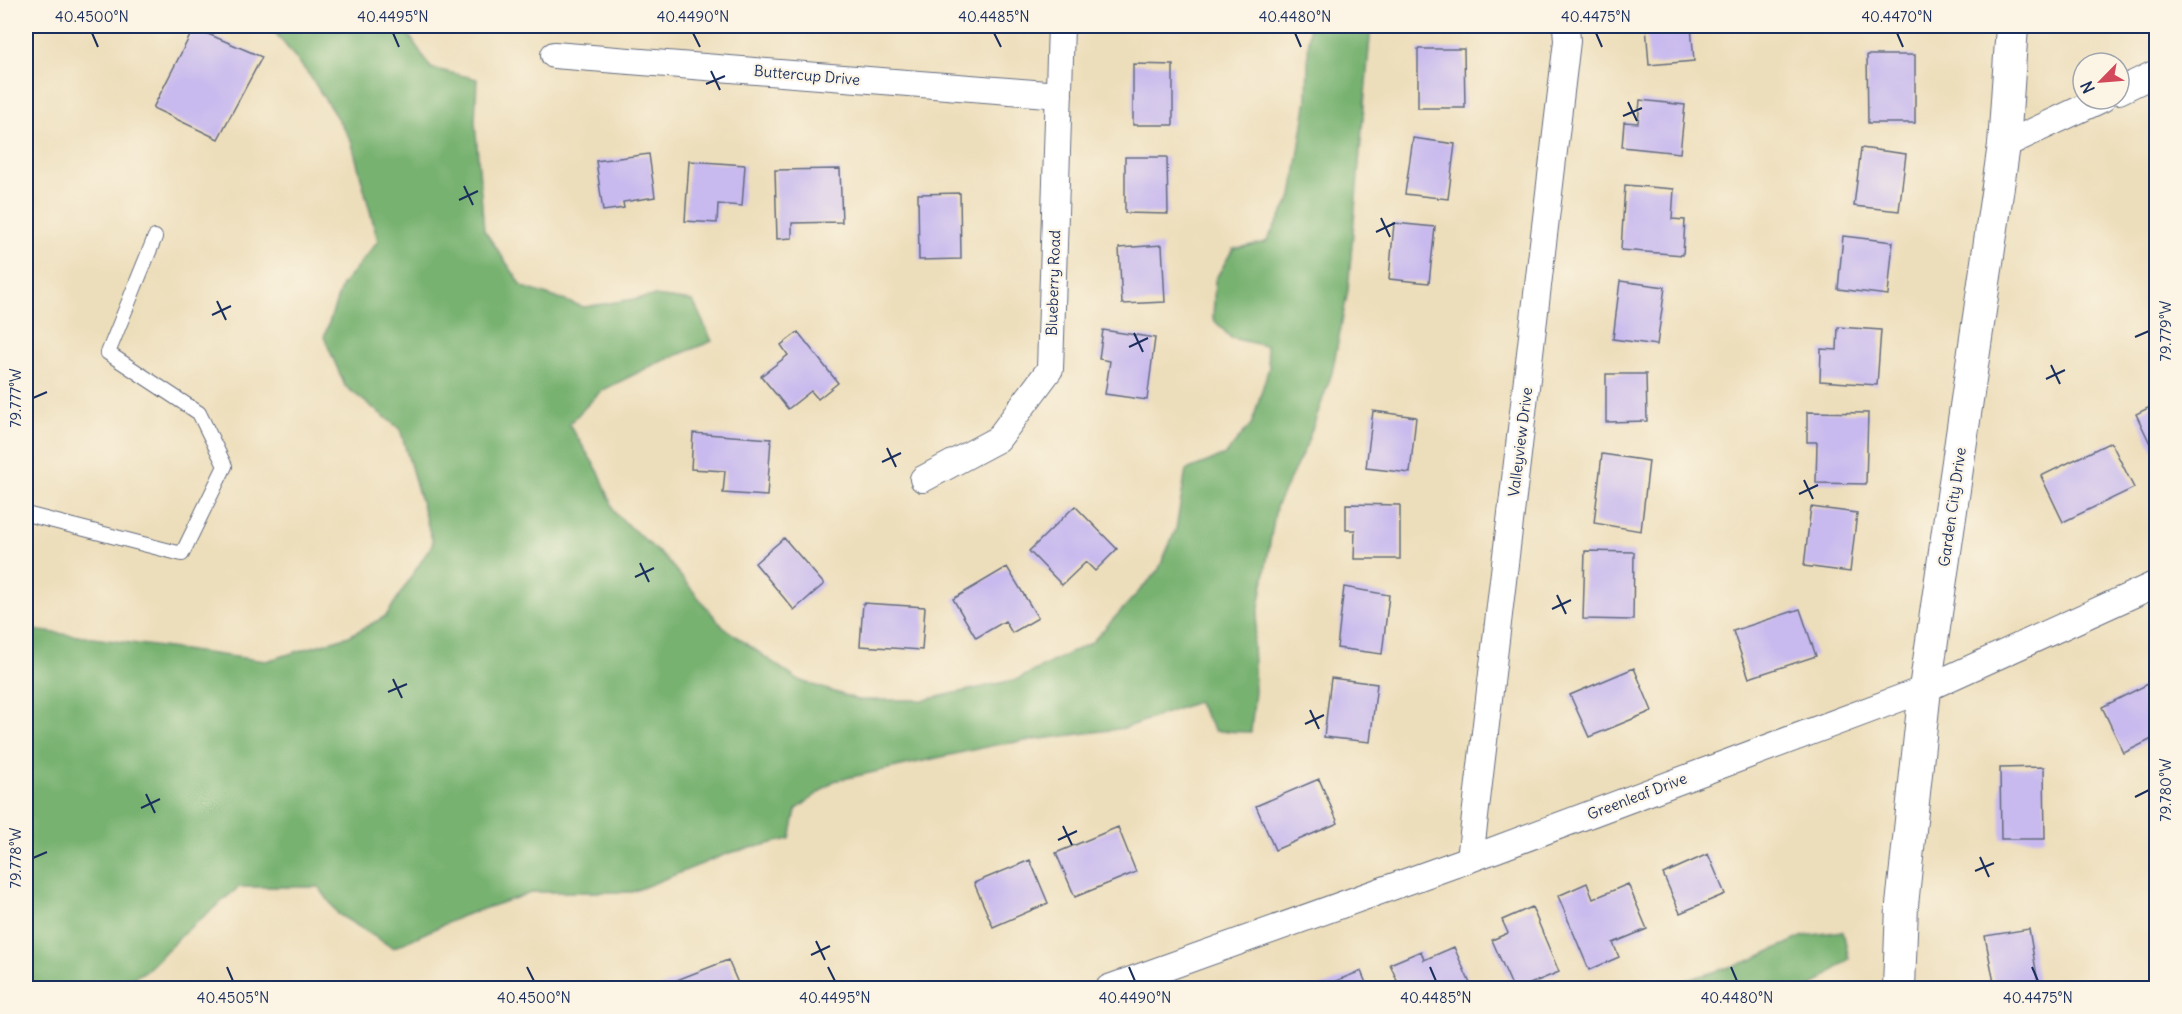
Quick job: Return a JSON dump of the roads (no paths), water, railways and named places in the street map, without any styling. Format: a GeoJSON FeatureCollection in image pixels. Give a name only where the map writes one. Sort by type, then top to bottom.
{"type":"FeatureCollection","features":[{"type":"Feature","properties":{"kind":"street","name":"Blueberry Road"},"geometry":{"type":"LineString","coordinates":[[923,479],[998,439],[1050,369],[1061,26]]}},
{"type":"Feature","properties":{"kind":"street","name":"Valleyview Drive"},"geometry":{"type":"LineString","coordinates":[[1470,859],[1550,190],[1567,40],[1566,26]]}},
{"type":"Feature","properties":{"kind":"street","name":"Garden City Drive"},"geometry":{"type":"LineString","coordinates":[[1899,988],[1902,905],[1925,688],[2004,145],[2012,26]]}},
{"type":"Feature","properties":{"kind":"street","name":"Buttercup Drive"},"geometry":{"type":"LineString","coordinates":[[554,55],[1059,95]]}},
{"type":"Feature","properties":{"kind":"street"},"geometry":{"type":"LineString","coordinates":[[2131,85],[2157,73]]}},
{"type":"Feature","properties":{"kind":"street"},"geometry":{"type":"LineString","coordinates":[[2004,145],[2076,111]]}},
{"type":"Feature","properties":{"kind":"street","name":"Greenleaf Drive"},"geometry":{"type":"LineString","coordinates":[[1109,988],[1470,859],[1925,688],[2157,584]]}},
{"type":"Feature","properties":{"kind":"lane"},"geometry":{"type":"LineString","coordinates":[[26,514],[182,554],[225,466],[199,413],[108,353],[155,237]]}}]}
